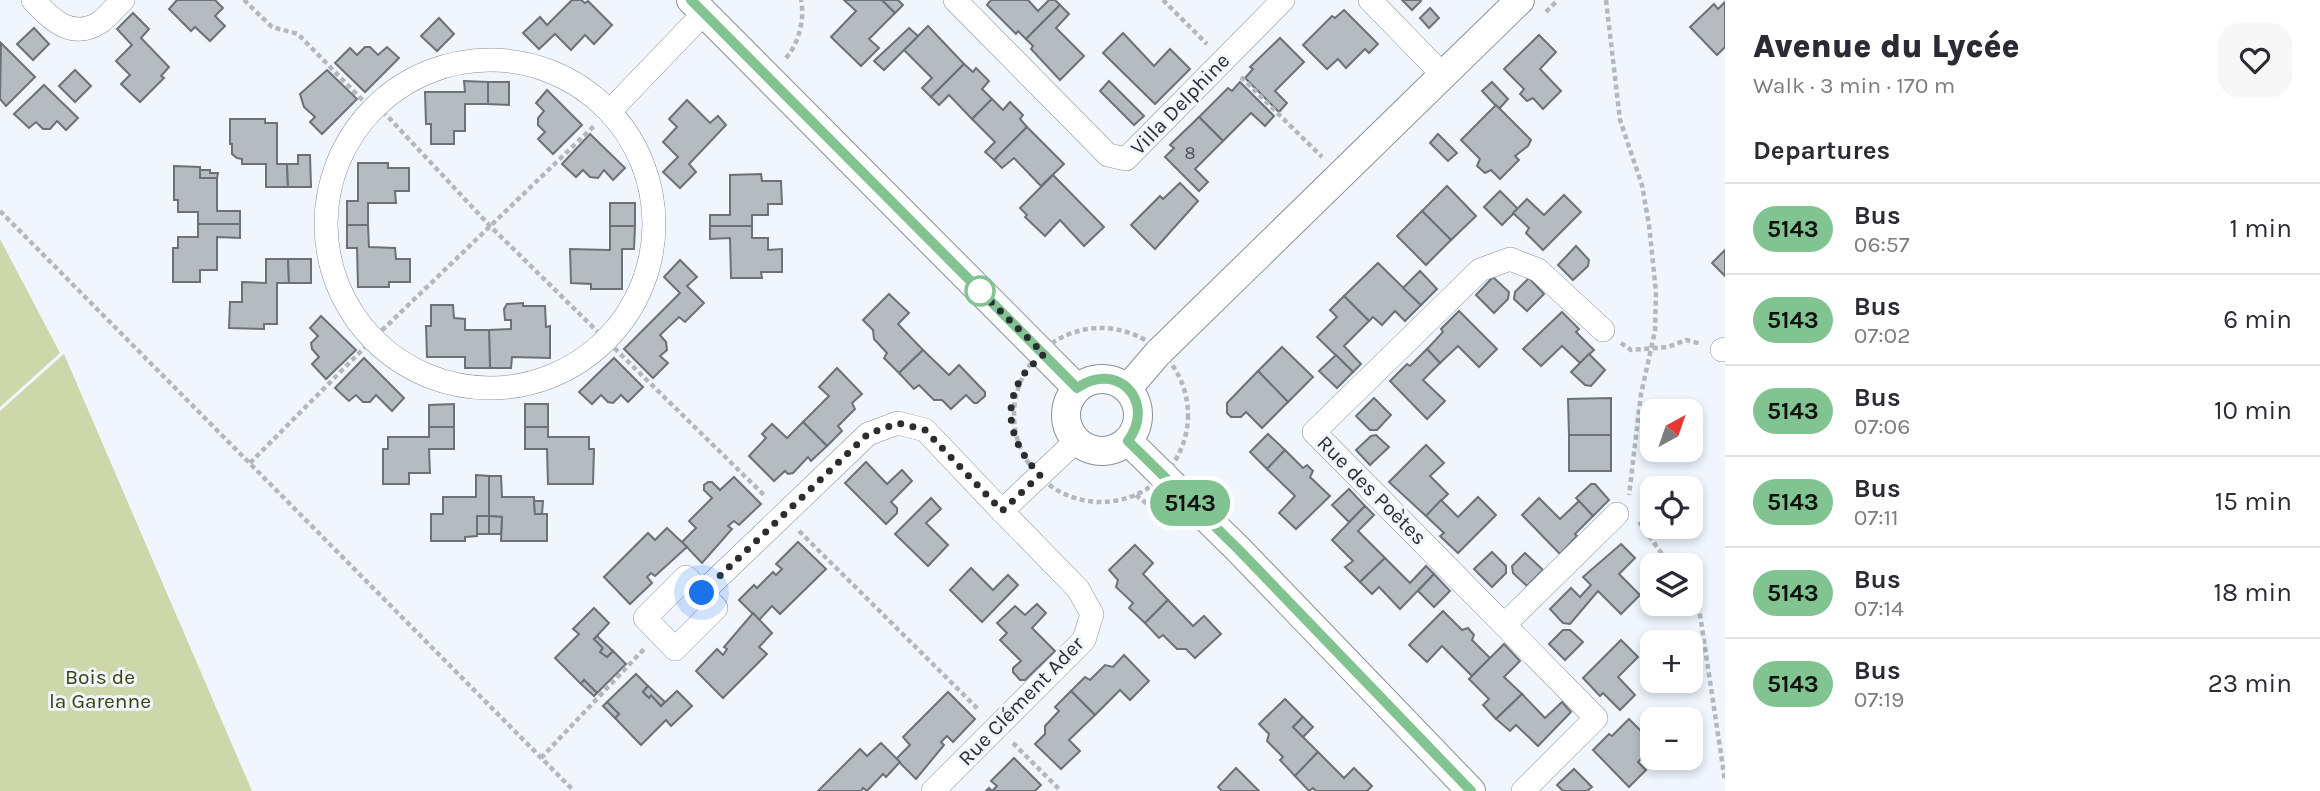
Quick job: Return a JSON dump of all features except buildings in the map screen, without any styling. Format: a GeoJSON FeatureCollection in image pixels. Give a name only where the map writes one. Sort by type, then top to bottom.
{"type":"FeatureCollection","features":[{"type":"Feature","properties":{"kind":"street"},"geometry":{"type":"LineString","coordinates":[[33,0],[53,21],[75,30],[99,24],[122,0]]}},
{"type":"Feature","properties":{"kind":"street","name":"Villa Delphine"},"geometry":{"type":"LineString","coordinates":[[955,0],[1108,155],[1126,159],[1283,0]]}},
{"type":"Feature","properties":{"kind":"street"},"geometry":{"type":"LineString","coordinates":[[1370,0],[1443,75]]}},
{"type":"Feature","properties":{"kind":"street"},"geometry":{"type":"LineString","coordinates":[[1128,388],[1158,354],[1520,0]]}},
{"type":"Feature","properties":{"kind":"street"},"geometry":{"type":"LineString","coordinates":[[611,110],[698,7],[1077,388]]}},
{"type":"Feature","properties":{"kind":"street"},"geometry":{"type":"LineString","coordinates":[[505,59],[560,74],[611,110],[637,149],[653,198],[653,250],[637,300],[607,341],[565,372],[515,388],[463,387],[414,371],[372,340],[339,292],[325,237],[330,180],[354,128],[375,108],[395,88],[447,64],[505,59]]}},
{"type":"Feature","properties":{"kind":"street","name":"Rue des Poètes"},"geometry":{"type":"LineString","coordinates":[[1523,791],[1596,718],[1314,432],[1480,270],[1510,259],[1538,270],[1603,330]]}},
{"type":"Feature","properties":{"kind":"street"},"geometry":{"type":"LineString","coordinates":[[1108,379],[1128,388],[1135,398],[1138,420],[1128,441],[1119,447],[1096,451],[1076,441],[1066,420],[1066,408],[1077,388],[1086,382],[1108,379]]}},
{"type":"Feature","properties":{"kind":"street","name":"Rue Clément Ader"},"geometry":{"type":"LineString","coordinates":[[702,593],[868,434],[898,423],[925,430],[1078,589],[1092,614],[1084,640],[933,791]]}},
{"type":"Feature","properties":{"kind":"street"},"geometry":{"type":"LineString","coordinates":[[1002,511],[1076,441]]}},
{"type":"Feature","properties":{"kind":"street"},"geometry":{"type":"LineString","coordinates":[[1128,441],[1238,549],[1471,791]]}},
{"type":"Feature","properties":{"kind":"street"},"geometry":{"type":"LineString","coordinates":[[1505,624],[1628,511]]}},
{"type":"Feature","properties":{"kind":"street"},"geometry":{"type":"LineString","coordinates":[[686,577],[702,593],[716,608],[675,649],[645,618],[686,577]]}},
{"type":"Feature","properties":{"kind":"path"},"geometry":{"type":"LineString","coordinates":[[244,0],[272,27],[298,34],[375,108],[489,225],[1061,791]]}},
{"type":"Feature","properties":{"kind":"path"},"geometry":{"type":"LineString","coordinates":[[784,60],[797,41],[803,11],[801,0]]}},
{"type":"Feature","properties":{"kind":"path"},"geometry":{"type":"LineString","coordinates":[[1163,0],[1326,160]]}},
{"type":"Feature","properties":{"kind":"path"},"geometry":{"type":"LineString","coordinates":[[1606,0],[1619,120],[1642,184],[1656,292],[1652,348],[1628,486],[1628,511],[1661,553]]}},
{"type":"Feature","properties":{"kind":"path"},"geometry":{"type":"LineString","coordinates":[[250,463],[489,225],[611,110]]}},
{"type":"Feature","properties":{"kind":"path"},"geometry":{"type":"LineString","coordinates":[[0,211],[574,791]]}},
{"type":"Feature","properties":{"kind":"path"},"geometry":{"type":"LineString","coordinates":[[1083,329],[1125,331],[1144,339],[1158,354],[1179,374],[1187,392],[1189,435],[1181,455],[1162,476],[1136,495],[1112,502],[1082,500],[1057,492],[1026,461],[1015,443],[1011,420],[1014,398],[1024,375],[1062,336],[1083,329]]}},
{"type":"Feature","properties":{"kind":"path"},"geometry":{"type":"LineString","coordinates":[[1603,330],[1631,350],[1668,347],[1686,340],[1723,349]]}},
{"type":"Feature","properties":{"kind":"path"},"geometry":{"type":"LineString","coordinates":[[1700,616],[1725,781]]}},
{"type":"Feature","properties":{"kind":"path"},"geometry":{"type":"LineString","coordinates":[[541,758],[660,633]]}},
{"type":"Feature","properties":{"kind":"green space"},"geometry":{"type":"Polygon","coordinates":[[[0,239],[60,353],[0,407],[0,239]]]}},
{"type":"Feature","properties":{"kind":"green space","name":"Bois de la Garenne"},"geometry":{"type":"Polygon","coordinates":[[[64,354],[252,791],[0,791],[0,411],[64,354]]]}},
{"type":"Feature","properties":{"kind":"bus line","name":"5143"},"geometry":{"type":"LineString","coordinates":[[691,0],[1077,388],[1086,382],[1108,379],[1128,388],[1135,398],[1138,420],[1128,441],[1238,549],[1471,791]]}},
{"type":"Feature","properties":{"kind":"route"},"geometry":{"type":"LineString","coordinates":[[702,593],[868,434],[898,423],[925,430],[1002,511],[1040,475],[1026,461],[1015,443],[1011,420],[1014,398],[1024,375],[1044,354],[980,291]]}}]}
